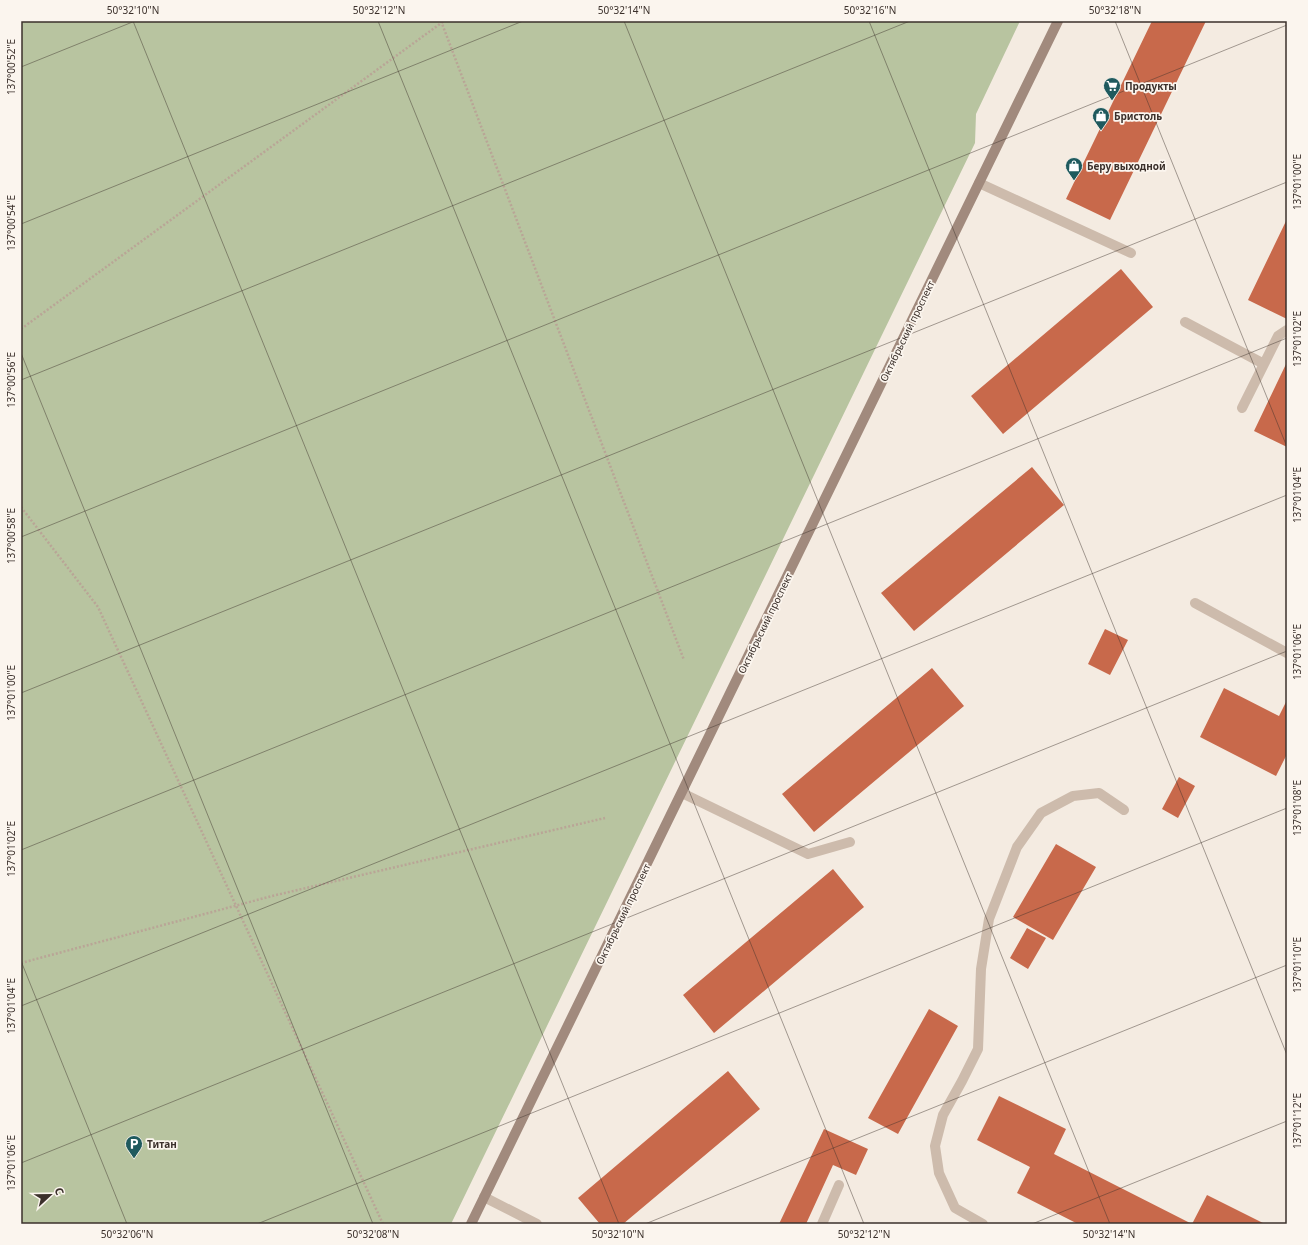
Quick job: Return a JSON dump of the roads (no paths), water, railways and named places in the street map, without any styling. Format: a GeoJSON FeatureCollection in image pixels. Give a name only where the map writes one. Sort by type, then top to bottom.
{"type":"FeatureCollection","features":[{"type":"Feature","properties":{"kind":"street","name":"Октябрьский проспект"},"geometry":{"type":"LineString","coordinates":[[471,1224],[1058,21]]}},
{"type":"Feature","properties":{"kind":"lane"},"geometry":{"type":"LineString","coordinates":[[979,183],[1130,253]]}},
{"type":"Feature","properties":{"kind":"lane"},"geometry":{"type":"LineString","coordinates":[[1185,322],[1264,364]]}},
{"type":"Feature","properties":{"kind":"lane"},"geometry":{"type":"LineString","coordinates":[[1242,408],[1278,336],[1287,330]]}},
{"type":"Feature","properties":{"kind":"lane"},"geometry":{"type":"LineString","coordinates":[[1194,603],[1287,653]]}},
{"type":"Feature","properties":{"kind":"lane"},"geometry":{"type":"LineString","coordinates":[[682,793],[808,854],[850,842]]}},
{"type":"Feature","properties":{"kind":"lane"},"geometry":{"type":"LineString","coordinates":[[983,1224],[955,1208],[939,1173],[935,1146],[943,1115],[978,1049],[981,969],[989,919],[1017,847],[1041,813],[1073,796],[1099,793],[1124,810]]}},
{"type":"Feature","properties":{"kind":"lane"},"geometry":{"type":"LineString","coordinates":[[822,1224],[839,1185]]}},
{"type":"Feature","properties":{"kind":"lane"},"geometry":{"type":"LineString","coordinates":[[484,1197],[537,1224]]}},
{"type":"Feature","properties":{"kind":"place","name":"Продукты"},"geometry":{"type":"Point","coordinates":[1112,101]}},
{"type":"Feature","properties":{"kind":"place","name":"Бристоль"},"geometry":{"type":"Point","coordinates":[1101,131]}},
{"type":"Feature","properties":{"kind":"place","name":"Беру выходной"},"geometry":{"type":"Point","coordinates":[1074,181]}},
{"type":"Feature","properties":{"kind":"place","name":"Титан"},"geometry":{"type":"Point","coordinates":[134,1159]}}]}
